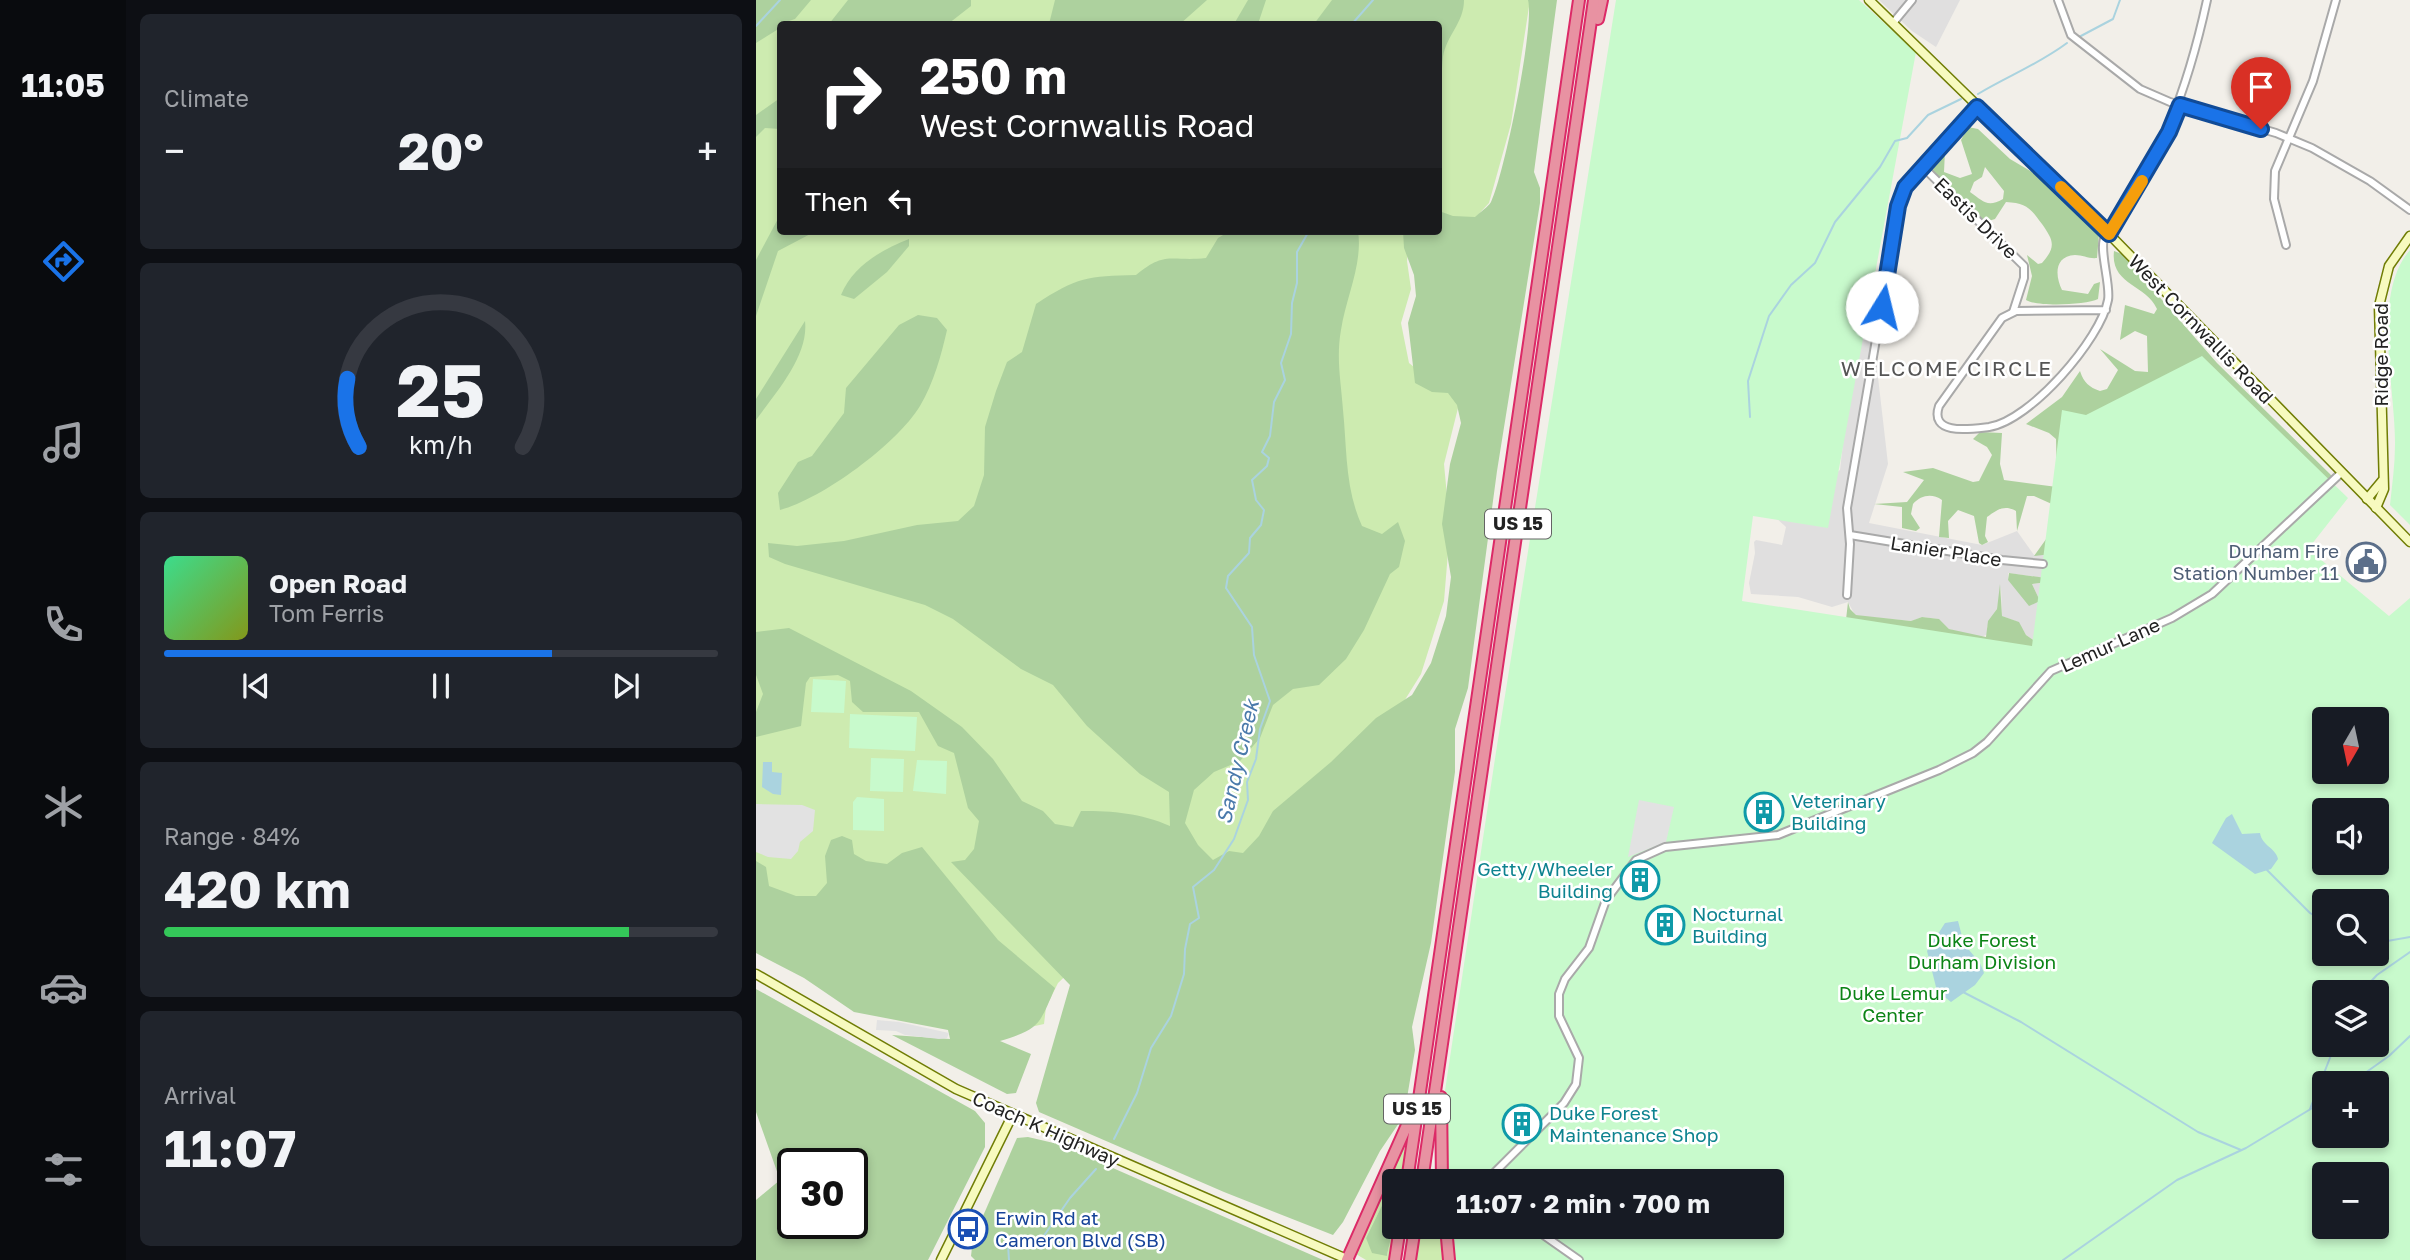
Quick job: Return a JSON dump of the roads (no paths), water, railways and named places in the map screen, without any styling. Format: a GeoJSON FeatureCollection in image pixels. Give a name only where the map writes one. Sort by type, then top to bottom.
{"type":"FeatureCollection","features":[{"type":"Feature","properties":{"kind":"highway","name":"US 15"},"geometry":{"type":"LineString","coordinates":[[1409,1169],[1579,0]]}},
{"type":"Feature","properties":{"kind":"highway","name":"US 15"},"geometry":{"type":"LineString","coordinates":[[1424,1169],[1594,0]]}},
{"type":"Feature","properties":{"kind":"highway"},"geometry":{"type":"LineString","coordinates":[[1578,111],[1602,0]]}},
{"type":"Feature","properties":{"kind":"highway"},"geometry":{"type":"LineString","coordinates":[[1348,1260],[1405,1132],[1428,1038]]}},
{"type":"Feature","properties":{"kind":"highway"},"geometry":{"type":"LineString","coordinates":[[1438,1071],[1442,1169]]}},
{"type":"Feature","properties":{"kind":"highway"},"geometry":{"type":"LineString","coordinates":[[1395,1260],[1398,1239]]}},
{"type":"Feature","properties":{"kind":"highway"},"geometry":{"type":"LineString","coordinates":[[1410,1260],[1413,1239]]}},
{"type":"Feature","properties":{"kind":"highway"},"geometry":{"type":"LineString","coordinates":[[1447,1239],[1449,1260]]}},
{"type":"Feature","properties":{"kind":"street","name":"West Cornwallis Road"},"geometry":{"type":"LineString","coordinates":[[1869,0],[2109,234],[2410,542]]}},
{"type":"Feature","properties":{"kind":"street"},"geometry":{"type":"LineString","coordinates":[[1893,23],[1912,0]]}},
{"type":"Feature","properties":{"kind":"street"},"geometry":{"type":"LineString","coordinates":[[2058,0],[2066,26],[2082,47],[2140,89],[2180,105],[2288,138],[2359,174],[2410,210]]}},
{"type":"Feature","properties":{"kind":"street"},"geometry":{"type":"LineString","coordinates":[[2106,310],[2013,312],[2002,318],[1939,406],[1937,418],[1946,428],[1997,425],[2031,407],[2081,349],[2106,310],[2109,293],[2103,239],[2109,234],[2169,132],[2180,105],[2207,0]]}},
{"type":"Feature","properties":{"kind":"street"},"geometry":{"type":"LineString","coordinates":[[2286,245],[2274,192],[2275,172],[2316,72],[2336,0]]}},
{"type":"Feature","properties":{"kind":"street"},"geometry":{"type":"LineString","coordinates":[[1847,596],[1850,534],[1847,508],[1898,206],[1905,187],[1977,107]]}},
{"type":"Feature","properties":{"kind":"street","name":"Eastis Drive"},"geometry":{"type":"LineString","coordinates":[[1922,166],[2018,257],[2024,266],[2024,278],[2013,312]]}},
{"type":"Feature","properties":{"kind":"street","name":"Ridge Road"},"geometry":{"type":"LineString","coordinates":[[2376,508],[2384,489],[2379,306],[2389,266],[2410,236]]}},
{"type":"Feature","properties":{"kind":"street","name":"Lemur Lane"},"geometry":{"type":"LineString","coordinates":[[1498,1169],[1564,1103],[1576,1084],[1579,1058],[1559,1016],[1561,989],[1589,948],[1606,900],[1636,860],[1665,846],[1778,835],[1939,771],[1973,753],[1987,742],[2051,671],[2172,618],[2213,594],[2342,473]]}},
{"type":"Feature","properties":{"kind":"street"},"geometry":{"type":"LineString","coordinates":[[2367,499],[2382,481]]}},
{"type":"Feature","properties":{"kind":"street","name":"Lanier Place"},"geometry":{"type":"LineString","coordinates":[[1850,534],[2002,560],[2043,564]]}},
{"type":"Feature","properties":{"kind":"street","name":"Coach K Highway"},"geometry":{"type":"LineString","coordinates":[[756,974],[916,1068],[1013,1114],[1348,1260]]}},
{"type":"Feature","properties":{"kind":"street"},"geometry":{"type":"LineString","coordinates":[[941,1260],[1013,1114]]}},
{"type":"Feature","properties":{"kind":"street"},"geometry":{"type":"LineString","coordinates":[[1549,1239],[1579,1260]]}},
{"type":"Feature","properties":{"kind":"water"},"geometry":{"type":"Polygon","coordinates":[[[763,762],[772,762],[772,772],[782,773],[781,795],[773,794],[762,787],[763,762]]]}},
{"type":"Feature","properties":{"kind":"water"},"geometry":{"type":"Polygon","coordinates":[[[2232,814],[2242,834],[2260,833],[2263,841],[2275,852],[2278,859],[2271,869],[2255,874],[2212,843],[2226,818],[2232,814]]]}},
{"type":"Feature","properties":{"kind":"water"},"geometry":{"type":"Polygon","coordinates":[[[1958,921],[1964,944],[1980,963],[1984,973],[1975,985],[1951,1002],[1937,991],[1927,951],[1945,923],[1958,921]]]}},
{"type":"Feature","properties":{"kind":"waterway"},"geometry":{"type":"LineString","coordinates":[[756,26],[780,0]]}},
{"type":"Feature","properties":{"kind":"waterway","name":"Sandy Creek"},"geometry":{"type":"LineString","coordinates":[[1355,21],[1373,0]]}},
{"type":"Feature","properties":{"kind":"waterway"},"geometry":{"type":"LineString","coordinates":[[2079,37],[2113,19],[2120,0]]}},
{"type":"Feature","properties":{"kind":"waterway"},"geometry":{"type":"LineString","coordinates":[[1978,94],[2067,43]]}},
{"type":"Feature","properties":{"kind":"waterway"},"geometry":{"type":"LineString","coordinates":[[1750,417],[1748,381],[1769,316],[1791,285],[1815,263],[1835,222],[1880,167],[1895,141],[1907,138],[1928,115],[1961,99]]}},
{"type":"Feature","properties":{"kind":"waterway","name":"Sandy Creek"},"geometry":{"type":"LineString","coordinates":[[1114,1139],[1137,1093],[1151,1048],[1171,1016],[1184,974],[1190,924],[1199,918],[1193,887],[1214,870],[1234,839],[1248,800],[1247,782],[1256,759],[1260,729],[1270,701],[1254,655],[1252,627],[1226,588],[1228,576],[1249,553],[1250,538],[1261,525],[1264,510],[1256,500],[1252,480],[1267,466],[1269,458],[1262,452],[1270,436],[1274,402],[1285,380],[1281,363],[1291,334],[1292,303],[1297,283],[1297,252],[1307,235]]}},
{"type":"Feature","properties":{"kind":"waterway"},"geometry":{"type":"LineString","coordinates":[[2267,870],[2312,914]]}},
{"type":"Feature","properties":{"kind":"waterway"},"geometry":{"type":"LineString","coordinates":[[2389,941],[2410,937]]}},
{"type":"Feature","properties":{"kind":"waterway"},"geometry":{"type":"LineString","coordinates":[[2372,980],[2410,952]]}},
{"type":"Feature","properties":{"kind":"waterway"},"geometry":{"type":"LineString","coordinates":[[1963,992],[2021,1022],[2198,1132],[2241,1150]]}},
{"type":"Feature","properties":{"kind":"waterway"},"geometry":{"type":"LineString","coordinates":[[2368,1071],[2410,1036]]}},
{"type":"Feature","properties":{"kind":"waterway"},"geometry":{"type":"LineString","coordinates":[[2310,1109],[2330,1057]]}},
{"type":"Feature","properties":{"kind":"waterway"},"geometry":{"type":"LineString","coordinates":[[2063,1260],[2177,1180],[2246,1148],[2312,1108]]}},
{"type":"Feature","properties":{"kind":"waterway","name":"Sandy Creek"},"geometry":{"type":"LineString","coordinates":[[1009,1260],[1008,1245],[1041,1240],[1070,1198],[1096,1169]]}},
{"type":"Feature","properties":{"kind":"place","name":"Durham Fire Station Number 11"},"geometry":{"type":"Point","coordinates":[2366,562]}},
{"type":"Feature","properties":{"kind":"place","name":"Veterinary Building"},"geometry":{"type":"Point","coordinates":[1764,812]}},
{"type":"Feature","properties":{"kind":"place","name":"Getty/Wheeler Building"},"geometry":{"type":"Point","coordinates":[1640,880]}},
{"type":"Feature","properties":{"kind":"place","name":"Nocturnal Building"},"geometry":{"type":"Point","coordinates":[1665,925]}},
{"type":"Feature","properties":{"kind":"place","name":"Duke Forest Maintenance Shop"},"geometry":{"type":"Point","coordinates":[1522,1124]}},
{"type":"Feature","properties":{"kind":"place","name":"Erwin Rd at Cameron Blvd (SB)"},"geometry":{"type":"Point","coordinates":[968,1229]}},
{"type":"Feature","properties":{"kind":"district","name":"WELCOME CIRCLE"},"geometry":{"type":"Point","coordinates":[1947,369]}},
{"type":"Feature","properties":{"kind":"park label","name":"Duke Forest Durham Division"},"geometry":{"type":"Point","coordinates":[1982,951]}},
{"type":"Feature","properties":{"kind":"park label","name":"Duke Lemur Center"},"geometry":{"type":"Point","coordinates":[1893,1004]}}]}
